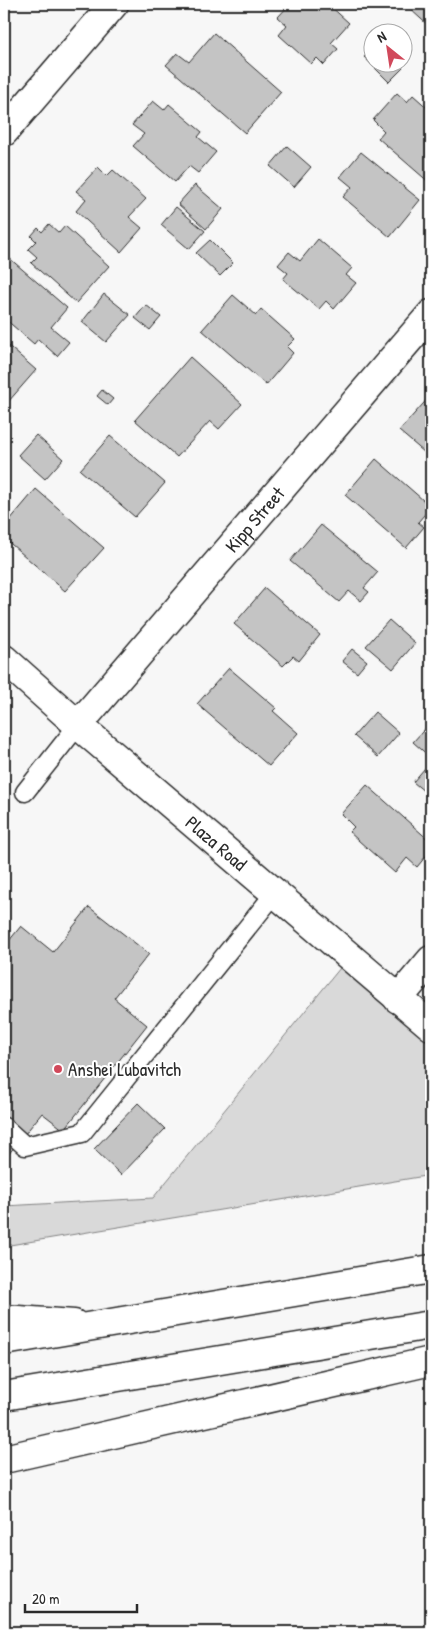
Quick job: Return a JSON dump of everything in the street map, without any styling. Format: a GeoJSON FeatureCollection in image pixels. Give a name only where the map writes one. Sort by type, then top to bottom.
{"type":"FeatureCollection","features":[{"type":"Feature","properties":{"kind":"main road"},"geometry":{"type":"LineString","coordinates":[[4,132],[114,4]]}},
{"type":"Feature","properties":{"kind":"main road","name":"Kipp Street"},"geometry":{"type":"LineString","coordinates":[[78,725],[431,314]]}},
{"type":"Feature","properties":{"kind":"main road","name":"Plaza Road"},"geometry":{"type":"LineString","coordinates":[[4,659],[78,725],[431,1026]]}},
{"type":"Feature","properties":{"kind":"main road"},"geometry":{"type":"LineString","coordinates":[[398,999],[431,960]]}},
{"type":"Feature","properties":{"kind":"main road"},"geometry":{"type":"LineString","coordinates":[[4,1341],[431,1269]]}},
{"type":"Feature","properties":{"kind":"main road"},"geometry":{"type":"LineString","coordinates":[[4,1319],[96,1325]]}},
{"type":"Feature","properties":{"kind":"main road"},"geometry":{"type":"LineString","coordinates":[[4,1396],[431,1325]]}},
{"type":"Feature","properties":{"kind":"main road"},"geometry":{"type":"LineString","coordinates":[[4,1459],[431,1361]]}},
{"type":"Feature","properties":{"kind":"lane"},"geometry":{"type":"LineString","coordinates":[[25,792],[78,725]]}},
{"type":"Feature","properties":{"kind":"lane"},"geometry":{"type":"LineString","coordinates":[[4,1127],[25,1146],[82,1133],[275,893]]}},
{"type":"Feature","properties":{"kind":"shaded area"},"geometry":{"type":"Polygon","coordinates":[[[349,957],[431,1026],[431,1175],[4,1246],[4,1206],[153,1198],[349,957]]]}},
{"type":"Feature","properties":{"kind":"building"},"geometry":{"type":"Polygon","coordinates":[[[290,4],[328,4],[349,23],[331,43],[338,49],[324,65],[317,58],[311,64],[279,35],[287,25],[278,17],[290,4]]]}},
{"type":"Feature","properties":{"kind":"building"},"geometry":{"type":"Polygon","coordinates":[[[341,4],[351,4],[347,9],[341,4]]]}},
{"type":"Feature","properties":{"kind":"building"},"geometry":{"type":"Polygon","coordinates":[[[366,4],[383,4],[375,12],[366,4]]]}},
{"type":"Feature","properties":{"kind":"building"},"geometry":{"type":"Polygon","coordinates":[[[415,4],[431,4],[431,28],[410,9],[415,4]]]}},
{"type":"Feature","properties":{"kind":"building"},"geometry":{"type":"Polygon","coordinates":[[[214,33],[281,92],[245,133],[166,65],[177,53],[189,62],[214,33]]]}},
{"type":"Feature","properties":{"kind":"building"},"geometry":{"type":"Polygon","coordinates":[[[379,72],[399,72],[389,82],[379,72]]]}},
{"type":"Feature","properties":{"kind":"building"},"geometry":{"type":"Polygon","coordinates":[[[397,93],[407,102],[413,95],[431,111],[431,184],[378,138],[384,131],[373,120],[397,93]]]}},
{"type":"Feature","properties":{"kind":"building"},"geometry":{"type":"Polygon","coordinates":[[[153,101],[164,110],[169,104],[202,132],[198,137],[216,152],[198,173],[189,166],[175,182],[133,146],[144,134],[132,125],[153,101]]]}},
{"type":"Feature","properties":{"kind":"building"},"geometry":{"type":"Polygon","coordinates":[[[287,146],[311,167],[294,187],[270,166],[287,146]]]}},
{"type":"Feature","properties":{"kind":"building"},"geometry":{"type":"Polygon","coordinates":[[[361,152],[420,200],[390,237],[343,197],[352,187],[340,177],[361,152]]]}},
{"type":"Feature","properties":{"kind":"building"},"geometry":{"type":"Polygon","coordinates":[[[98,167],[107,176],[113,170],[146,199],[129,217],[142,228],[121,252],[76,211],[86,199],[76,191],[98,167]]]}},
{"type":"Feature","properties":{"kind":"building"},"geometry":{"type":"Polygon","coordinates":[[[195,185],[223,209],[206,229],[178,204],[195,185]]]}},
{"type":"Feature","properties":{"kind":"building"},"geometry":{"type":"Polygon","coordinates":[[[176,207],[205,231],[189,249],[161,225],[176,207]]]}},
{"type":"Feature","properties":{"kind":"building"},"geometry":{"type":"Polygon","coordinates":[[[49,224],[59,233],[65,226],[109,266],[76,303],[31,263],[37,257],[28,249],[36,241],[31,236],[38,228],[42,232],[49,224]]]}},
{"type":"Feature","properties":{"kind":"building"},"geometry":{"type":"Polygon","coordinates":[[[318,239],[352,268],[346,275],[356,283],[334,309],[326,301],[319,309],[283,279],[288,273],[278,265],[289,252],[300,261],[318,239]]]}},
{"type":"Feature","properties":{"kind":"building"},"geometry":{"type":"Polygon","coordinates":[[[210,240],[233,263],[220,276],[196,253],[210,240]]]}},
{"type":"Feature","properties":{"kind":"building"},"geometry":{"type":"Polygon","coordinates":[[[8,257],[67,308],[51,327],[69,342],[57,356],[38,339],[34,344],[4,318],[4,263],[8,257]]]}},
{"type":"Feature","properties":{"kind":"building"},"geometry":{"type":"Polygon","coordinates":[[[104,294],[130,315],[106,342],[82,322],[104,294]]]}},
{"type":"Feature","properties":{"kind":"building"},"geometry":{"type":"Polygon","coordinates":[[[233,295],[256,315],[261,309],[295,339],[287,347],[293,353],[266,385],[202,330],[233,295]]]}},
{"type":"Feature","properties":{"kind":"building"},"geometry":{"type":"Polygon","coordinates":[[[146,305],[161,317],[150,330],[135,318],[146,305]]]}},
{"type":"Feature","properties":{"kind":"building"},"geometry":{"type":"Polygon","coordinates":[[[4,342],[36,370],[8,402],[4,399],[4,342]]]}},
{"type":"Feature","properties":{"kind":"building"},"geometry":{"type":"Polygon","coordinates":[[[190,357],[242,404],[219,429],[210,421],[177,457],[135,420],[190,357]]]}},
{"type":"Feature","properties":{"kind":"building"},"geometry":{"type":"Polygon","coordinates":[[[102,390],[113,399],[108,405],[97,396],[102,390]]]}},
{"type":"Feature","properties":{"kind":"building"},"geometry":{"type":"Polygon","coordinates":[[[431,395],[431,458],[399,431],[431,395]]]}},
{"type":"Feature","properties":{"kind":"building"},"geometry":{"type":"Polygon","coordinates":[[[36,435],[63,459],[45,479],[18,455],[36,435]]]}},
{"type":"Feature","properties":{"kind":"building"},"geometry":{"type":"Polygon","coordinates":[[[110,436],[165,483],[135,517],[80,470],[110,436]]]}},
{"type":"Feature","properties":{"kind":"building"},"geometry":{"type":"Polygon","coordinates":[[[376,459],[431,507],[418,522],[424,527],[406,548],[345,495],[376,459]]]}},
{"type":"Feature","properties":{"kind":"building"},"geometry":{"type":"Polygon","coordinates":[[[36,489],[104,548],[65,591],[4,538],[4,527],[36,489]]]}},
{"type":"Feature","properties":{"kind":"building"},"geometry":{"type":"Polygon","coordinates":[[[321,525],[378,572],[364,588],[369,592],[361,601],[349,591],[339,602],[290,561],[321,525]]]}},
{"type":"Feature","properties":{"kind":"building"},"geometry":{"type":"Polygon","coordinates":[[[265,588],[320,635],[299,661],[293,656],[283,666],[234,624],[265,588]]]}},
{"type":"Feature","properties":{"kind":"building"},"geometry":{"type":"Polygon","coordinates":[[[389,620],[415,643],[393,669],[366,646],[389,620]]]}},
{"type":"Feature","properties":{"kind":"building"},"geometry":{"type":"Polygon","coordinates":[[[352,649],[367,661],[357,673],[342,661],[352,649]]]}},
{"type":"Feature","properties":{"kind":"building"},"geometry":{"type":"Polygon","coordinates":[[[229,668],[276,708],[273,711],[298,733],[269,766],[197,704],[229,668]]]}},
{"type":"Feature","properties":{"kind":"building"},"geometry":{"type":"Polygon","coordinates":[[[375,712],[399,733],[378,757],[354,736],[375,712]]]}},
{"type":"Feature","properties":{"kind":"building"},"geometry":{"type":"Polygon","coordinates":[[[431,722],[431,758],[413,742],[431,722]]]}},
{"type":"Feature","properties":{"kind":"building"},"geometry":{"type":"Polygon","coordinates":[[[431,761],[431,797],[413,782],[431,761]]]}},
{"type":"Feature","properties":{"kind":"building"},"geometry":{"type":"Polygon","coordinates":[[[367,785],[431,842],[431,850],[417,867],[407,858],[395,873],[349,832],[354,827],[341,814],[367,785]]]}},
{"type":"Feature","properties":{"kind":"building","name":"Anshei Lubavitch"},"geometry":{"type":"Polygon","coordinates":[[[89,907],[149,954],[114,998],[147,1025],[64,1130],[42,1113],[7,1156],[4,1153],[4,947],[21,926],[53,952],[89,907]]]}},
{"type":"Feature","properties":{"kind":"building"},"geometry":{"type":"Polygon","coordinates":[[[138,1103],[165,1129],[121,1175],[94,1149],[138,1103]]]}},
{"type":"Feature","properties":{"kind":"place","name":"Anshei Lubavitch"},"geometry":{"type":"Point","coordinates":[58,1069]}}]}
